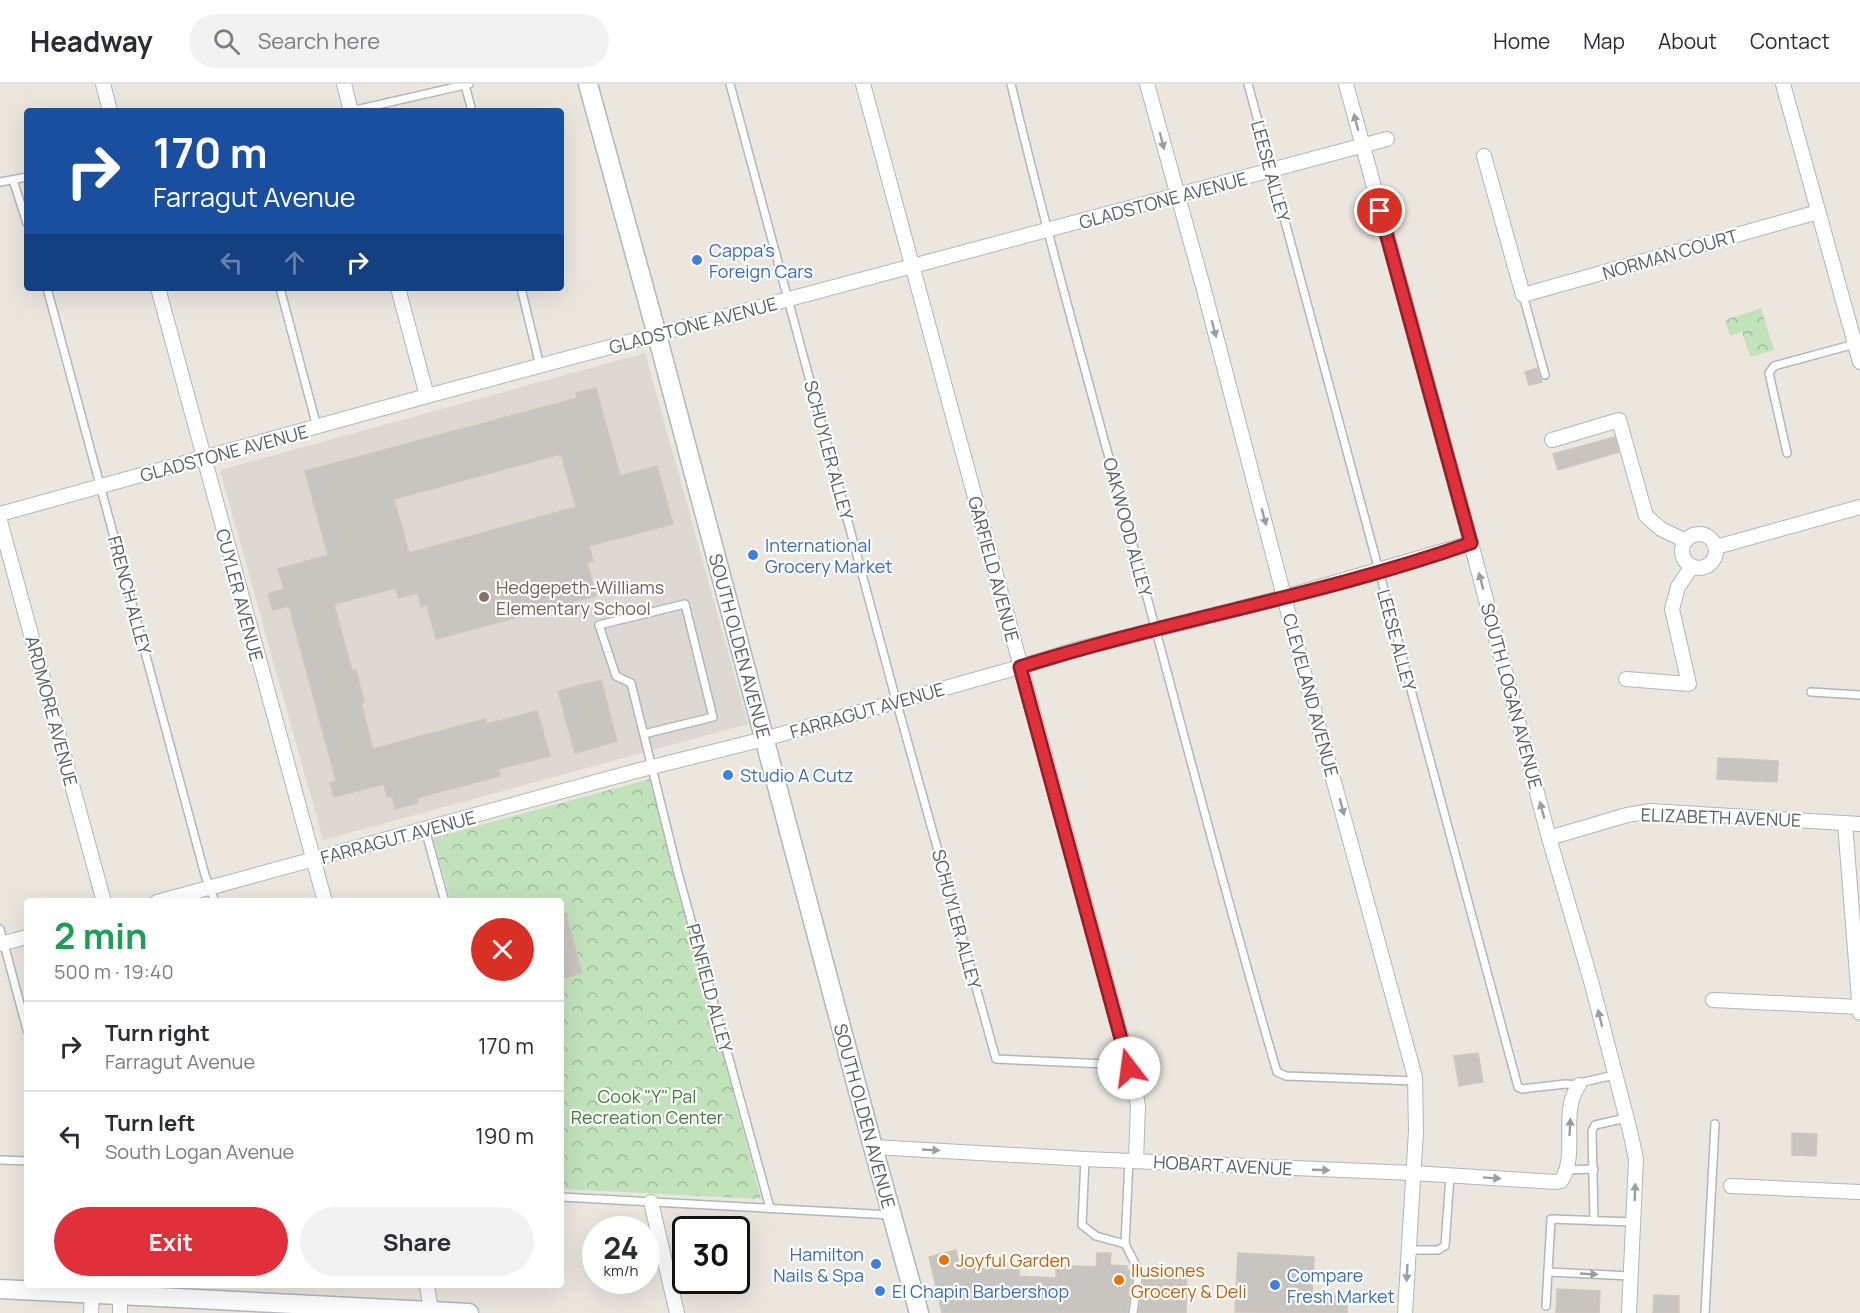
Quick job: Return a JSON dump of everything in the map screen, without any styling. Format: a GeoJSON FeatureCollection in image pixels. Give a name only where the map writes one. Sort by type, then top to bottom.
{"type":"FeatureCollection","features":[{"type":"Feature","properties":{"kind":"main road","name":"SOUTH OLDEN AVENUE"},"geometry":{"type":"LineString","coordinates":[[588,84],[919,1313]]}},
{"type":"Feature","properties":{"kind":"main road"},"geometry":{"type":"LineString","coordinates":[[0,1289],[92,1294],[120,1304],[208,1293],[321,1309],[469,1313]]}},
{"type":"Feature","properties":{"kind":"street"},"geometry":{"type":"LineString","coordinates":[[103,84],[109,108]]}},
{"type":"Feature","properties":{"kind":"street"},"geometry":{"type":"LineString","coordinates":[[344,84],[350,108]]}},
{"type":"Feature","properties":{"kind":"street","name":"GARFIELD AVENUE"},"geometry":{"type":"LineString","coordinates":[[863,84],[1129,1065],[1138,1106],[1132,1160]]}},
{"type":"Feature","properties":{"kind":"street","name":"CLEVELAND AVENUE"},"geometry":{"type":"LineString","coordinates":[[1147,84],[1415,1081],[1416,1131],[1405,1313]]}},
{"type":"Feature","properties":{"kind":"street","name":"SOUTH LOGAN AVENUE"},"geometry":{"type":"LineString","coordinates":[[1346,84],[1549,838],[1590,981],[1636,1159],[1629,1313]]}},
{"type":"Feature","properties":{"kind":"street"},"geometry":{"type":"LineString","coordinates":[[1783,84],[1860,362]]}},
{"type":"Feature","properties":{"kind":"street","name":"GLADSTONE AVENUE"},"geometry":{"type":"LineString","coordinates":[[0,514],[427,396],[1387,140]]}},
{"type":"Feature","properties":{"kind":"street"},"geometry":{"type":"LineString","coordinates":[[1484,156],[1523,295]]}},
{"type":"Feature","properties":{"kind":"street","name":"NORMAN COURT"},"geometry":{"type":"LineString","coordinates":[[1523,295],[1818,212]]}},
{"type":"Feature","properties":{"kind":"street","name":"CUYLER AVENUE"},"geometry":{"type":"LineString","coordinates":[[159,291],[324,898]]}},
{"type":"Feature","properties":{"kind":"street"},"geometry":{"type":"LineString","coordinates":[[399,291],[427,396]]}},
{"type":"Feature","properties":{"kind":"street"},"geometry":{"type":"LineString","coordinates":[[1552,440],[1619,420],[1646,516],[1661,529],[1686,541]]}},
{"type":"Feature","properties":{"kind":"street"},"geometry":{"type":"LineString","coordinates":[[1716,547],[1860,507]]}},
{"type":"Feature","properties":{"kind":"street","name":"ARDMORE AVENUE"},"geometry":{"type":"LineString","coordinates":[[0,520],[103,898]]}},
{"type":"Feature","properties":{"kind":"street"},"geometry":{"type":"LineString","coordinates":[[1703,534],[1712,540],[1716,547],[1715,557],[1704,567],[1692,566],[1684,558],[1683,546],[1686,541],[1695,535],[1703,534]]}},
{"type":"Feature","properties":{"kind":"street","name":"FARRAGUT AVENUE"},"geometry":{"type":"LineString","coordinates":[[172,898],[764,739],[1155,628],[1285,597],[1471,543]]}},
{"type":"Feature","properties":{"kind":"street"},"geometry":{"type":"LineString","coordinates":[[1626,679],[1689,684],[1672,609],[1678,587],[1692,566]]}},
{"type":"Feature","properties":{"kind":"street","name":"ELIZABETH AVENUE"},"geometry":{"type":"LineString","coordinates":[[1549,838],[1634,813],[1651,811],[1860,824]]}},
{"type":"Feature","properties":{"kind":"street"},"geometry":{"type":"LineString","coordinates":[[1845,823],[1860,1013]]}},
{"type":"Feature","properties":{"kind":"street"},"geometry":{"type":"LineString","coordinates":[[2,944],[24,938]]}},
{"type":"Feature","properties":{"kind":"street"},"geometry":{"type":"LineString","coordinates":[[1713,1000],[1860,1007]]}},
{"type":"Feature","properties":{"kind":"street"},"geometry":{"type":"LineString","coordinates":[[1567,1170],[1571,1107],[1575,1090],[1579,1085]]}},
{"type":"Feature","properties":{"kind":"street","name":"HOBART AVENUE"},"geometry":{"type":"LineString","coordinates":[[873,1147],[1556,1182],[1561,1181],[1567,1170]]}},
{"type":"Feature","properties":{"kind":"street"},"geometry":{"type":"LineString","coordinates":[[1731,1186],[1860,1192]]}},
{"type":"Feature","properties":{"kind":"street"},"geometry":{"type":"LineString","coordinates":[[651,1202],[677,1313]]}},
{"type":"Feature","properties":{"kind":"street"},"geometry":{"type":"LineString","coordinates":[[427,1288],[431,1311]]}},
{"type":"Feature","properties":{"kind":"street"},"geometry":{"type":"LineString","coordinates":[[91,1313],[92,1294]]}},
{"type":"Feature","properties":{"kind":"lane"},"geometry":{"type":"LineString","coordinates":[[364,108],[467,84],[471,108]]}},
{"type":"Feature","properties":{"kind":"lane","name":"SCHUYLER ALLEY"},"geometry":{"type":"LineString","coordinates":[[730,84],[896,700],[996,1059],[1129,1065]]}},
{"type":"Feature","properties":{"kind":"lane","name":"OAKWOOD ALLEY"},"geometry":{"type":"LineString","coordinates":[[1011,84],[1047,232],[1237,934],[1277,1072],[1286,1077],[1415,1081]]}},
{"type":"Feature","properties":{"kind":"lane","name":"LEESE ALLEY"},"geometry":{"type":"LineString","coordinates":[[1248,84],[1518,1087],[1522,1089],[1565,1084],[1579,1085]]}},
{"type":"Feature","properties":{"kind":"lane"},"geometry":{"type":"LineString","coordinates":[[0,182],[24,178]]}},
{"type":"Feature","properties":{"kind":"lane"},"geometry":{"type":"LineString","coordinates":[[13,180],[24,214]]}},
{"type":"Feature","properties":{"kind":"lane","name":"FRENCH ALLEY"},"geometry":{"type":"LineString","coordinates":[[48,291],[205,874],[214,898]]}},
{"type":"Feature","properties":{"kind":"lane"},"geometry":{"type":"LineString","coordinates":[[281,291],[317,427]]}},
{"type":"Feature","properties":{"kind":"lane"},"geometry":{"type":"LineString","coordinates":[[522,291],[540,366]]}},
{"type":"Feature","properties":{"kind":"lane"},"geometry":{"type":"LineString","coordinates":[[1523,295],[1545,375]]}},
{"type":"Feature","properties":{"kind":"lane"},"geometry":{"type":"LineString","coordinates":[[1786,453],[1769,373],[1774,366],[1855,344]]}},
{"type":"Feature","properties":{"kind":"lane","name":"PENFIELD ALLEY"},"geometry":{"type":"LineString","coordinates":[[644,734],[713,717],[685,604],[599,625],[616,676],[631,683],[678,873],[770,1208]]}},
{"type":"Feature","properties":{"kind":"lane"},"geometry":{"type":"LineString","coordinates":[[1812,692],[1860,695]]}},
{"type":"Feature","properties":{"kind":"lane"},"geometry":{"type":"LineString","coordinates":[[425,829],[444,898]]}},
{"type":"Feature","properties":{"kind":"lane"},"geometry":{"type":"LineString","coordinates":[[0,929],[2,944],[24,1020]]}},
{"type":"Feature","properties":{"kind":"lane"},"geometry":{"type":"LineString","coordinates":[[1579,1085],[1614,1075]]}},
{"type":"Feature","properties":{"kind":"lane"},"geometry":{"type":"LineString","coordinates":[[1594,1221],[1592,1131],[1595,1125],[1626,1118]]}},
{"type":"Feature","properties":{"kind":"lane"},"geometry":{"type":"LineString","coordinates":[[1705,1313],[1716,1124]]}},
{"type":"Feature","properties":{"kind":"lane"},"geometry":{"type":"LineString","coordinates":[[1086,1159],[1083,1224],[1096,1236],[1125,1244]]}},
{"type":"Feature","properties":{"kind":"lane"},"geometry":{"type":"LineString","coordinates":[[0,1160],[24,1161]]}},
{"type":"Feature","properties":{"kind":"lane"},"geometry":{"type":"LineString","coordinates":[[1132,1160],[1125,1244],[1139,1271],[1133,1313]]}},
{"type":"Feature","properties":{"kind":"lane"},"geometry":{"type":"LineString","coordinates":[[1567,1170],[1594,1169]]}},
{"type":"Feature","properties":{"kind":"lane"},"geometry":{"type":"LineString","coordinates":[[1408,1250],[1438,1251],[1445,1246],[1450,1176]]}},
{"type":"Feature","properties":{"kind":"lane"},"geometry":{"type":"LineString","coordinates":[[564,1197],[891,1215]]}},
{"type":"Feature","properties":{"kind":"lane"},"geometry":{"type":"LineString","coordinates":[[1546,1306],[1551,1219],[1633,1222]]}},
{"type":"Feature","properties":{"kind":"lane"},"geometry":{"type":"LineString","coordinates":[[1548,1272],[1631,1276]]}},
{"type":"Feature","properties":{"kind":"shaded area","name":"Hedgepeth-Williams Elementary School"},"geometry":{"type":"Polygon","coordinates":[[[645,353],[748,724],[323,840],[220,470],[645,353]]]}},
{"type":"Feature","properties":{"kind":"green space"},"geometry":{"type":"Polygon","coordinates":[[[1761,308],[1774,350],[1750,357],[1742,332],[1730,336],[1725,320],[1761,308]]]}},
{"type":"Feature","properties":{"kind":"green space","name":"Cook \"Y\" Pal Recreation Center"},"geometry":{"type":"Polygon","coordinates":[[[650,779],[761,1199],[564,1189],[564,898],[450,898],[433,838],[650,779]]]}},
{"type":"Feature","properties":{"kind":"building"},"geometry":{"type":"Polygon","coordinates":[[[1537,368],[1542,382],[1529,385],[1525,372],[1537,368]]]}},
{"type":"Feature","properties":{"kind":"building"},"geometry":{"type":"Polygon","coordinates":[[[596,388],[620,476],[657,466],[673,524],[589,546],[593,561],[587,563],[596,596],[436,639],[427,605],[421,607],[418,593],[398,598],[396,588],[334,604],[352,671],[356,670],[364,702],[361,703],[373,749],[485,719],[487,724],[537,711],[550,756],[498,769],[500,776],[417,798],[418,803],[395,809],[392,796],[387,797],[384,784],[334,797],[330,783],[336,781],[289,606],[273,610],[268,594],[284,589],[278,569],[328,555],[305,471],[577,398],[576,393],[596,388]],[[561,454],[394,499],[409,553],[576,507],[561,454]]]}},
{"type":"Feature","properties":{"kind":"building"},"geometry":{"type":"Polygon","coordinates":[[[1615,437],[1619,452],[1558,470],[1553,454],[1615,437]]]}},
{"type":"Feature","properties":{"kind":"building"},"geometry":{"type":"Polygon","coordinates":[[[601,680],[617,741],[575,753],[558,691],[601,680]]]}},
{"type":"Feature","properties":{"kind":"building"},"geometry":{"type":"Polygon","coordinates":[[[1718,758],[1778,761],[1777,782],[1717,779],[1718,758]]]}},
{"type":"Feature","properties":{"kind":"building"},"geometry":{"type":"Polygon","coordinates":[[[564,912],[565,912],[582,973],[564,978],[564,912]]]}},
{"type":"Feature","properties":{"kind":"building"},"geometry":{"type":"Polygon","coordinates":[[[1478,1053],[1483,1082],[1459,1086],[1454,1056],[1478,1053]]]}},
{"type":"Feature","properties":{"kind":"building"},"geometry":{"type":"Polygon","coordinates":[[[1792,1133],[1817,1134],[1816,1156],[1792,1155],[1792,1133]]]}},
{"type":"Feature","properties":{"kind":"building"},"geometry":{"type":"Polygon","coordinates":[[[956,1250],[960,1267],[1019,1270],[1019,1276],[1056,1278],[1056,1265],[1096,1267],[1097,1253],[1111,1253],[1110,1265],[1127,1266],[1127,1270],[1133,1272],[1127,1313],[942,1313],[929,1257],[956,1250]]]}},
{"type":"Feature","properties":{"kind":"building","name":"Compare Fresh Market"},"geometry":{"type":"Polygon","coordinates":[[[1238,1253],[1314,1257],[1312,1294],[1347,1296],[1347,1313],[1235,1312],[1238,1253]]]}},
{"type":"Feature","properties":{"kind":"building"},"geometry":{"type":"Polygon","coordinates":[[[1145,1271],[1187,1275],[1186,1313],[1139,1313],[1145,1271]]]}},
{"type":"Feature","properties":{"kind":"building"},"geometry":{"type":"Polygon","coordinates":[[[1557,1289],[1600,1291],[1599,1313],[1556,1313],[1557,1289]]]}},
{"type":"Feature","properties":{"kind":"building"},"geometry":{"type":"Polygon","coordinates":[[[1654,1295],[1679,1296],[1679,1313],[1653,1313],[1654,1295]]]}},
{"type":"Feature","properties":{"kind":"place","name":"Cappa's Foreign Cars"},"geometry":{"type":"Point","coordinates":[697,260]}},
{"type":"Feature","properties":{"kind":"place","name":"International Grocery Market"},"geometry":{"type":"Point","coordinates":[753,555]}},
{"type":"Feature","properties":{"kind":"place","name":"Hedgepeth-Williams Elementary School"},"geometry":{"type":"Point","coordinates":[484,597]}},
{"type":"Feature","properties":{"kind":"place","name":"Studio A Cutz"},"geometry":{"type":"Point","coordinates":[728,775]}},
{"type":"Feature","properties":{"kind":"place","name":"Joyful Garden"},"geometry":{"type":"Point","coordinates":[944,1260]}},
{"type":"Feature","properties":{"kind":"place","name":"Hamilton Nails & Spa"},"geometry":{"type":"Point","coordinates":[876,1264]}},
{"type":"Feature","properties":{"kind":"place","name":"Ilusiones Grocery & Deli"},"geometry":{"type":"Point","coordinates":[1119,1280]}},
{"type":"Feature","properties":{"kind":"place","name":"Compare Fresh Market"},"geometry":{"type":"Point","coordinates":[1275,1285]}},
{"type":"Feature","properties":{"kind":"place","name":"El Chapin Barbershop"},"geometry":{"type":"Point","coordinates":[880,1291]}},
{"type":"Feature","properties":{"kind":"route"},"geometry":{"type":"LineString","coordinates":[[1129,1068],[1020,667],[1098,643],[1285,597],[1471,543],[1380,211]]}}]}
